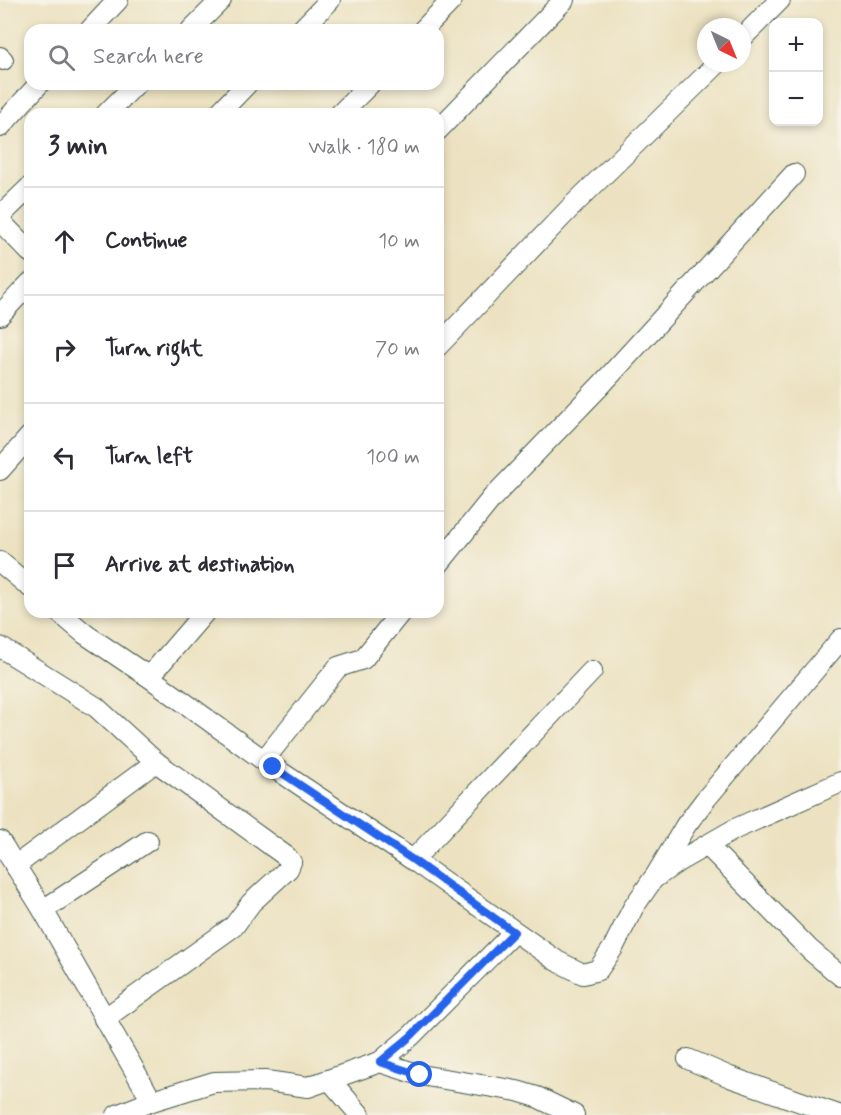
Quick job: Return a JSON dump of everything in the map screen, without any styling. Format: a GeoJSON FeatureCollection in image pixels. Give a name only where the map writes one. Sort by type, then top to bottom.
{"type":"FeatureCollection","features":[{"type":"Feature","properties":{"kind":"street"},"geometry":{"type":"LineString","coordinates":[[96,24],[118,0]]}},
{"type":"Feature","properties":{"kind":"street"},"geometry":{"type":"LineString","coordinates":[[197,24],[221,0]]}},
{"type":"Feature","properties":{"kind":"street"},"geometry":{"type":"LineString","coordinates":[[307,24],[330,0]]}},
{"type":"Feature","properties":{"kind":"street"},"geometry":{"type":"LineString","coordinates":[[429,24],[452,0]]}},
{"type":"Feature","properties":{"kind":"street"},"geometry":{"type":"LineString","coordinates":[[444,124],[564,0]]}},
{"type":"Feature","properties":{"kind":"street"},"geometry":{"type":"LineString","coordinates":[[751,29],[780,0]]}},
{"type":"Feature","properties":{"kind":"street"},"geometry":{"type":"LineString","coordinates":[[444,340],[572,206],[709,72]]}},
{"type":"Feature","properties":{"kind":"street"},"geometry":{"type":"LineString","coordinates":[[0,126],[33,90]]}},
{"type":"Feature","properties":{"kind":"street"},"geometry":{"type":"LineString","coordinates":[[112,108],[130,90]]}},
{"type":"Feature","properties":{"kind":"street"},"geometry":{"type":"LineString","coordinates":[[224,108],[242,90]]}},
{"type":"Feature","properties":{"kind":"street"},"geometry":{"type":"LineString","coordinates":[[346,108],[364,90]]}},
{"type":"Feature","properties":{"kind":"street"},"geometry":{"type":"LineString","coordinates":[[444,558],[492,498],[602,384],[794,174]]}},
{"type":"Feature","properties":{"kind":"street"},"geometry":{"type":"LineString","coordinates":[[0,216],[24,193]]}},
{"type":"Feature","properties":{"kind":"street"},"geometry":{"type":"LineString","coordinates":[[0,220],[24,246]]}},
{"type":"Feature","properties":{"kind":"street"},"geometry":{"type":"LineString","coordinates":[[0,315],[24,289]]}},
{"type":"Feature","properties":{"kind":"street"},"geometry":{"type":"LineString","coordinates":[[0,470],[24,443]]}},
{"type":"Feature","properties":{"kind":"street"},"geometry":{"type":"LineString","coordinates":[[0,562],[24,579]]}},
{"type":"Feature","properties":{"kind":"street"},"geometry":{"type":"LineString","coordinates":[[66,618],[85,634],[264,760],[413,860],[557,961],[583,974],[598,970],[670,848],[705,800],[841,639]]}},
{"type":"Feature","properties":{"kind":"street"},"geometry":{"type":"LineString","coordinates":[[149,677],[200,618]]}},
{"type":"Feature","properties":{"kind":"street"},"geometry":{"type":"LineString","coordinates":[[264,760],[338,668],[363,659],[396,618]]}},
{"type":"Feature","properties":{"kind":"street"},"geometry":{"type":"LineString","coordinates":[[4,657],[96,707],[156,762],[287,857],[291,864],[251,903],[234,926],[104,1019]]}},
{"type":"Feature","properties":{"kind":"street"},"geometry":{"type":"LineString","coordinates":[[413,860],[592,671]]}},
{"type":"Feature","properties":{"kind":"street"},"geometry":{"type":"LineString","coordinates":[[15,866],[156,762]]}},
{"type":"Feature","properties":{"kind":"street"},"geometry":{"type":"LineString","coordinates":[[653,879],[679,861],[735,829],[841,782]]}},
{"type":"Feature","properties":{"kind":"street"},"geometry":{"type":"LineString","coordinates":[[43,910],[147,841]]}},
{"type":"Feature","properties":{"kind":"street"},"geometry":{"type":"LineString","coordinates":[[0,842],[43,910],[152,1101]]}},
{"type":"Feature","properties":{"kind":"street"},"geometry":{"type":"LineString","coordinates":[[707,845],[810,950],[841,976]]}},
{"type":"Feature","properties":{"kind":"street"},"geometry":{"type":"LineString","coordinates":[[117,1115],[152,1101],[214,1082],[266,1081],[308,1087],[380,1062],[411,1036],[514,932]]}},
{"type":"Feature","properties":{"kind":"street"},"geometry":{"type":"LineString","coordinates":[[688,1059],[730,1077],[838,1115]]}},
{"type":"Feature","properties":{"kind":"street"},"geometry":{"type":"LineString","coordinates":[[380,1062],[420,1075],[517,1090],[574,1115]]}},
{"type":"Feature","properties":{"kind":"street"},"geometry":{"type":"LineString","coordinates":[[330,1080],[360,1115]]}},
{"type":"Feature","properties":{"kind":"route"},"geometry":{"type":"LineString","coordinates":[[273,767],[413,860],[514,932],[411,1036],[380,1062],[420,1075]]}}]}
